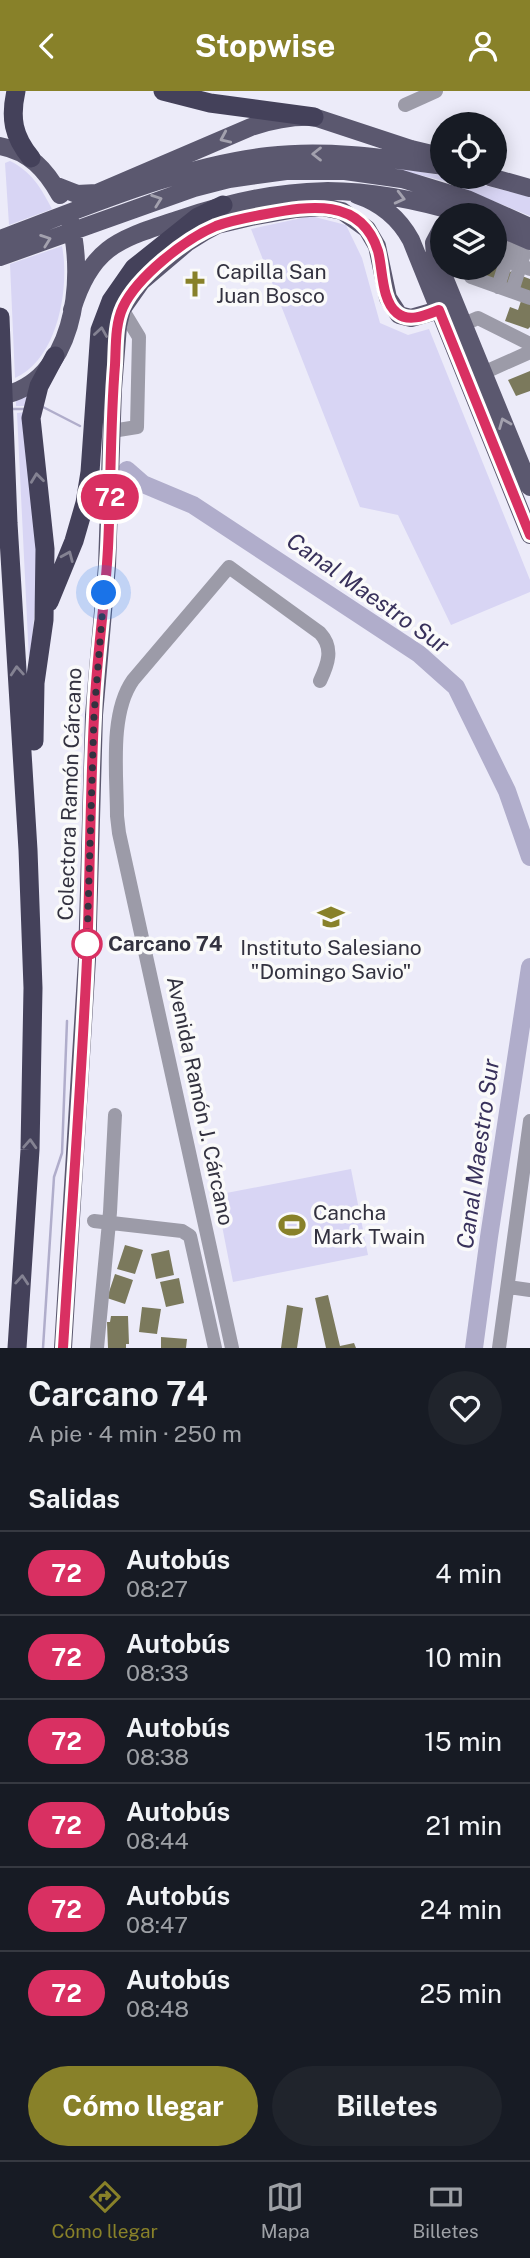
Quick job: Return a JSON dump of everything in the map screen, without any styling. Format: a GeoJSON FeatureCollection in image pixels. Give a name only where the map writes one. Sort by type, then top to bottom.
{"type":"FeatureCollection","features":[{"type":"Feature","properties":{"kind":"highway"},"geometry":{"type":"LineString","coordinates":[[16,91],[14,130],[20,144],[31,158]]}},
{"type":"Feature","properties":{"kind":"highway"},"geometry":{"type":"LineString","coordinates":[[163,91],[210,103],[314,117]]}},
{"type":"Feature","properties":{"kind":"highway"},"geometry":{"type":"LineString","coordinates":[[44,620],[55,585],[74,541],[85,503],[90,472],[100,330],[111,301],[134,268],[198,217],[223,205]]}},
{"type":"Feature","properties":{"kind":"highway"},"geometry":{"type":"LineString","coordinates":[[0,317],[32,935],[32,1116],[17,1348]]}},
{"type":"Feature","properties":{"kind":"highway"},"geometry":{"type":"LineString","coordinates":[[32,935],[40,848],[34,705],[44,620],[44,549],[31,418],[39,386],[55,356]]}},
{"type":"Feature","properties":{"kind":"main road"},"geometry":{"type":"LineString","coordinates":[[54,185],[77,194],[97,193],[261,123],[285,118],[314,117],[430,154]]}},
{"type":"Feature","properties":{"kind":"main road"},"geometry":{"type":"LineString","coordinates":[[0,146],[14,149],[31,158],[54,185],[69,218],[77,273],[72,310]]}},
{"type":"Feature","properties":{"kind":"main road"},"geometry":{"type":"LineString","coordinates":[[0,257],[195,170],[227,162],[270,156],[346,154],[430,164]]}},
{"type":"Feature","properties":{"kind":"main road"},"geometry":{"type":"LineString","coordinates":[[0,239],[229,179],[286,171],[328,170],[371,174],[423,184],[467,199],[512,248]]}},
{"type":"Feature","properties":{"kind":"main road"},"geometry":{"type":"LineString","coordinates":[[507,176],[527,187]]}},
{"type":"Feature","properties":{"kind":"main road"},"geometry":{"type":"LineString","coordinates":[[507,182],[527,187]]}},
{"type":"Feature","properties":{"kind":"main road"},"geometry":{"type":"LineString","coordinates":[[333,191],[366,198],[388,211],[401,223],[411,240],[530,535]]}},
{"type":"Feature","properties":{"kind":"main road"},"geometry":{"type":"LineString","coordinates":[[0,396],[18,391],[35,381],[48,367],[66,333],[86,274],[99,257],[117,242],[223,205],[285,192],[383,194],[430,206]]}},
{"type":"Feature","properties":{"kind":"main road","name":"Colectora Ramón Cárcano"},"geometry":{"type":"LineString","coordinates":[[63,1348],[87,959],[96,667],[109,528],[116,343],[122,309],[141,282],[204,232],[241,219],[323,207],[342,211],[367,229],[377,246],[388,298],[399,315],[411,318],[439,310]]}},
{"type":"Feature","properties":{"kind":"main road"},"geometry":{"type":"LineString","coordinates":[[439,310],[446,280]]}},
{"type":"Feature","properties":{"kind":"main road"},"geometry":{"type":"LineString","coordinates":[[449,280],[471,321],[484,373],[530,487]]}},
{"type":"Feature","properties":{"kind":"street"},"geometry":{"type":"LineString","coordinates":[[413,91],[401,111],[436,91]]}},
{"type":"Feature","properties":{"kind":"street"},"geometry":{"type":"LineString","coordinates":[[474,280],[502,283],[512,248]]}},
{"type":"Feature","properties":{"kind":"street"},"geometry":{"type":"LineString","coordinates":[[112,431],[137,427],[139,337],[122,309]]}},
{"type":"Feature","properties":{"kind":"street"},"geometry":{"type":"LineString","coordinates":[[471,321],[530,344]]}},
{"type":"Feature","properties":{"kind":"street"},"geometry":{"type":"LineString","coordinates":[[484,373],[530,352]]}},
{"type":"Feature","properties":{"kind":"street","name":"Avenida Ramón J. Cárcano"},"geometry":{"type":"LineString","coordinates":[[232,1348],[117,816],[118,723],[122,699],[134,680],[229,567],[327,640],[327,664],[320,681]]}},
{"type":"Feature","properties":{"kind":"street"},"geometry":{"type":"LineString","coordinates":[[91,815],[117,816]]}},
{"type":"Feature","properties":{"kind":"street"},"geometry":{"type":"LineString","coordinates":[[97,1348],[101,1222],[110,1212],[115,1115]]}},
{"type":"Feature","properties":{"kind":"street"},"geometry":{"type":"LineString","coordinates":[[499,1348],[524,1207],[530,1124]]}},
{"type":"Feature","properties":{"kind":"street"},"geometry":{"type":"LineString","coordinates":[[101,1222],[182,1231],[190,1236],[215,1348]]}},
{"type":"Feature","properties":{"kind":"street"},"geometry":{"type":"LineString","coordinates":[[508,1287],[530,1290]]}},
{"type":"Feature","properties":{"kind":"shaded area"},"geometry":{"type":"Polygon","coordinates":[[[10,161],[35,181],[52,209],[9,225],[5,163],[10,161]]]}},
{"type":"Feature","properties":{"kind":"shaded area"},"geometry":{"type":"Polygon","coordinates":[[[384,166],[430,173],[430,178],[384,166]]]}},
{"type":"Feature","properties":{"kind":"shaded area"},"geometry":{"type":"Polygon","coordinates":[[[464,189],[499,189],[530,197],[530,216],[507,207],[507,203],[498,203],[464,189]]]}},
{"type":"Feature","properties":{"kind":"shaded area"},"geometry":{"type":"Polygon","coordinates":[[[311,216],[346,225],[362,258],[380,323],[408,335],[429,329],[530,580],[530,592],[451,625],[398,515],[360,507],[251,229],[311,216]]]}},
{"type":"Feature","properties":{"kind":"shaded area"},"geometry":{"type":"Polygon","coordinates":[[[62,246],[64,281],[58,320],[42,355],[30,369],[15,378],[10,264],[62,246]]]}},
{"type":"Feature","properties":{"kind":"shaded area"},"geometry":{"type":"Polygon","coordinates":[[[28,395],[35,495],[36,561],[36,594],[29,660],[17,413],[26,412],[26,406],[16,406],[16,400],[28,395]]]}},
{"type":"Feature","properties":{"kind":"shaded area","name":"Cancha Mark Twain"},"geometry":{"type":"Polygon","coordinates":[[[351,1169],[368,1255],[233,1282],[216,1195],[351,1169]]]}},
{"type":"Feature","properties":{"kind":"building"},"geometry":{"type":"Polygon","coordinates":[[[507,270],[530,279],[528,329],[505,321],[510,307],[518,310],[523,295],[483,280],[507,280],[507,270]]]}},
{"type":"Feature","properties":{"kind":"building"},"geometry":{"type":"Polygon","coordinates":[[[530,371],[530,391],[516,396],[508,380],[530,371]]]}},
{"type":"Feature","properties":{"kind":"building"},"geometry":{"type":"Polygon","coordinates":[[[125,1245],[143,1250],[135,1274],[117,1269],[125,1245]]]}},
{"type":"Feature","properties":{"kind":"building"},"geometry":{"type":"Polygon","coordinates":[[[169,1250],[174,1275],[156,1279],[151,1254],[169,1250]]]}},
{"type":"Feature","properties":{"kind":"building"},"geometry":{"type":"Polygon","coordinates":[[[115,1274],[133,1280],[125,1304],[107,1298],[115,1274]]]}},
{"type":"Feature","properties":{"kind":"building"},"geometry":{"type":"Polygon","coordinates":[[[179,1278],[184,1303],[166,1307],[160,1282],[179,1278]]]}},
{"type":"Feature","properties":{"kind":"building"},"geometry":{"type":"Polygon","coordinates":[[[328,1295],[340,1346],[354,1343],[356,1348],[326,1348],[315,1298],[328,1295]]]}},
{"type":"Feature","properties":{"kind":"building"},"geometry":{"type":"Polygon","coordinates":[[[287,1305],[303,1308],[297,1348],[281,1348],[287,1305]]]}},
{"type":"Feature","properties":{"kind":"building"},"geometry":{"type":"Polygon","coordinates":[[[142,1307],[161,1309],[157,1334],[139,1332],[142,1307]]]}},
{"type":"Feature","properties":{"kind":"building"},"geometry":{"type":"Polygon","coordinates":[[[111,1316],[128,1316],[129,1344],[126,1344],[126,1348],[108,1348],[107,1322],[110,1322],[111,1316]]]}},
{"type":"Feature","properties":{"kind":"building"},"geometry":{"type":"Polygon","coordinates":[[[161,1337],[187,1339],[186,1348],[161,1348],[161,1337]]]}},
{"type":"Feature","properties":{"kind":"waterway","name":"Canal Maestro Sur"},"geometry":{"type":"LineString","coordinates":[[43,407],[80,426]]}},
{"type":"Feature","properties":{"kind":"waterway","name":"Canal Maestro Sur"},"geometry":{"type":"LineString","coordinates":[[11,409],[25,409]]}},
{"type":"Feature","properties":{"kind":"waterway","name":"Canal Maestro Sur"},"geometry":{"type":"LineString","coordinates":[[127,470],[143,484],[193,505],[419,654],[456,687],[507,791],[530,857]]}},
{"type":"Feature","properties":{"kind":"waterway","name":"Canal Maestro Sur"},"geometry":{"type":"LineString","coordinates":[[474,1348],[530,967]]}},
{"type":"Feature","properties":{"kind":"waterway"},"geometry":{"type":"LineString","coordinates":[[43,1348],[54,1177],[62,1153],[67,1021]]}},
{"type":"Feature","properties":{"kind":"bus line","name":"72"},"geometry":{"type":"LineString","coordinates":[[63,1348],[87,959],[92,754],[96,667],[110,515],[113,389],[118,326],[122,309],[130,295],[153,270],[204,232],[217,226],[296,209],[323,207],[351,216],[367,229],[377,246],[386,291],[394,310],[399,315],[411,318],[439,310],[530,535]]}},
{"type":"Feature","properties":{"kind":"place","name":"Capilla San Juan Bosco"},"geometry":{"type":"Point","coordinates":[195,284]}},
{"type":"Feature","properties":{"kind":"place","name":"Instituto Salesiano \"Domingo Savio\""},"geometry":{"type":"Point","coordinates":[331,917]}},
{"type":"Feature","properties":{"kind":"place","name":"Carcano 74"},"geometry":{"type":"Point","coordinates":[87,944]}},
{"type":"Feature","properties":{"kind":"place","name":"Cancha Mark Twain"},"geometry":{"type":"Point","coordinates":[292,1225]}},
{"type":"Feature","properties":{"kind":"route"},"geometry":{"type":"LineString","coordinates":[[87,944],[96,667],[104,593]]}}]}
